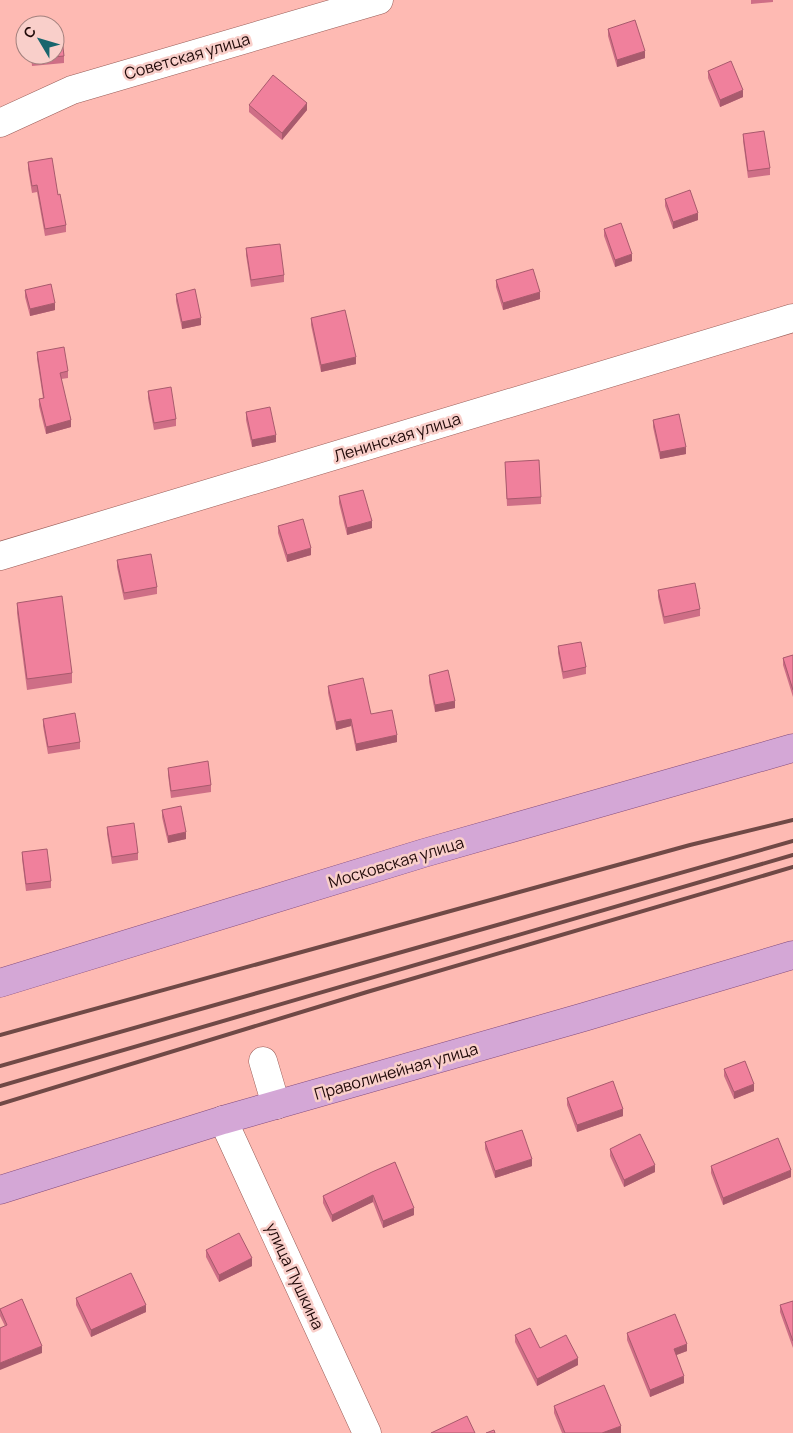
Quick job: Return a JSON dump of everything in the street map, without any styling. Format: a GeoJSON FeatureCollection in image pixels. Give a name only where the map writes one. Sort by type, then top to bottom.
{"type":"FeatureCollection","features":[{"type":"Feature","properties":{"kind":"main road","name":"Московская улица"},"geometry":{"type":"LineString","coordinates":[[0,983],[424,853],[793,748]]}},
{"type":"Feature","properties":{"kind":"main road","name":"Праволинейная улица"},"geometry":{"type":"LineString","coordinates":[[0,1190],[223,1120],[575,1020],[793,955]]}},
{"type":"Feature","properties":{"kind":"street","name":"Советская улица"},"geometry":{"type":"LineString","coordinates":[[0,123],[72,90],[379,0]]}},
{"type":"Feature","properties":{"kind":"street","name":"Ленинская улица"},"geometry":{"type":"LineString","coordinates":[[0,556],[793,318]]}},
{"type":"Feature","properties":{"kind":"street"},"geometry":{"type":"LineString","coordinates":[[263,1061],[276,1105]]}},
{"type":"Feature","properties":{"kind":"street","name":"улица Пушкина"},"geometry":{"type":"LineString","coordinates":[[223,1120],[367,1433]]}},
{"type":"Feature","properties":{"kind":"building"},"geometry":{"type":"Polygon","coordinates":[[[635,20],[645,51],[617,60],[608,29],[635,20]]]}},
{"type":"Feature","properties":{"kind":"building"},"geometry":{"type":"Polygon","coordinates":[[[731,61],[743,90],[720,100],[708,71],[731,61]]]}},
{"type":"Feature","properties":{"kind":"building"},"geometry":{"type":"Polygon","coordinates":[[[273,75],[307,103],[282,133],[249,105],[273,75]]]}},
{"type":"Feature","properties":{"kind":"building"},"geometry":{"type":"Polygon","coordinates":[[[764,131],[770,168],[748,171],[743,134],[764,131]]]}},
{"type":"Feature","properties":{"kind":"building"},"geometry":{"type":"Polygon","coordinates":[[[52,158],[58,195],[60,194],[66,225],[45,229],[37,185],[32,186],[28,162],[52,158]]]}},
{"type":"Feature","properties":{"kind":"building"},"geometry":{"type":"Polygon","coordinates":[[[690,190],[698,213],[673,222],[665,199],[690,190]]]}},
{"type":"Feature","properties":{"kind":"building"},"geometry":{"type":"Polygon","coordinates":[[[621,223],[632,254],[615,260],[604,229],[621,223]]]}},
{"type":"Feature","properties":{"kind":"building"},"geometry":{"type":"Polygon","coordinates":[[[280,244],[284,275],[251,280],[246,248],[280,244]]]}},
{"type":"Feature","properties":{"kind":"building"},"geometry":{"type":"Polygon","coordinates":[[[533,269],[540,292],[503,303],[496,280],[533,269]]]}},
{"type":"Feature","properties":{"kind":"building"},"geometry":{"type":"Polygon","coordinates":[[[51,284],[55,303],[30,309],[25,290],[51,284]]]}},
{"type":"Feature","properties":{"kind":"building"},"geometry":{"type":"Polygon","coordinates":[[[195,289],[201,318],[182,322],[176,294],[195,289]]]}},
{"type":"Feature","properties":{"kind":"building"},"geometry":{"type":"Polygon","coordinates":[[[345,310],[356,357],[321,365],[311,318],[345,310]]]}},
{"type":"Feature","properties":{"kind":"building"},"geometry":{"type":"Polygon","coordinates":[[[64,347],[68,371],[60,373],[71,420],[46,427],[39,399],[44,398],[37,352],[64,347]]]}},
{"type":"Feature","properties":{"kind":"building"},"geometry":{"type":"Polygon","coordinates":[[[171,387],[176,419],[154,423],[148,391],[171,387]]]}},
{"type":"Feature","properties":{"kind":"building"},"geometry":{"type":"Polygon","coordinates":[[[270,407],[276,435],[252,440],[246,412],[270,407]]]}},
{"type":"Feature","properties":{"kind":"building"},"geometry":{"type":"Polygon","coordinates":[[[679,414],[686,447],[660,452],[653,420],[679,414]]]}},
{"type":"Feature","properties":{"kind":"building"},"geometry":{"type":"Polygon","coordinates":[[[539,460],[541,497],[507,499],[505,462],[539,460]]]}},
{"type":"Feature","properties":{"kind":"building"},"geometry":{"type":"Polygon","coordinates":[[[363,490],[372,521],[347,528],[339,496],[363,490]]]}},
{"type":"Feature","properties":{"kind":"building"},"geometry":{"type":"Polygon","coordinates":[[[303,519],[311,548],[287,555],[278,526],[303,519]]]}},
{"type":"Feature","properties":{"kind":"building"},"geometry":{"type":"Polygon","coordinates":[[[151,554],[157,587],[124,593],[117,560],[151,554]]]}},
{"type":"Feature","properties":{"kind":"building"},"geometry":{"type":"Polygon","coordinates":[[[695,583],[700,609],[664,617],[658,590],[695,583]]]}},
{"type":"Feature","properties":{"kind":"building"},"geometry":{"type":"Polygon","coordinates":[[[62,596],[72,673],[27,679],[17,603],[62,596]]]}},
{"type":"Feature","properties":{"kind":"building"},"geometry":{"type":"Polygon","coordinates":[[[581,642],[586,667],[563,672],[558,646],[581,642]]]}},
{"type":"Feature","properties":{"kind":"building"},"geometry":{"type":"Polygon","coordinates":[[[793,655],[793,690],[783,658],[793,655]]]}},
{"type":"Feature","properties":{"kind":"building"},"geometry":{"type":"Polygon","coordinates":[[[448,670],[455,701],[435,705],[429,675],[448,670]]]}},
{"type":"Feature","properties":{"kind":"building"},"geometry":{"type":"Polygon","coordinates":[[[363,678],[371,714],[392,710],[397,735],[356,744],[351,719],[336,722],[328,686],[363,678]]]}},
{"type":"Feature","properties":{"kind":"building"},"geometry":{"type":"Polygon","coordinates":[[[75,713],[80,742],[48,747],[43,719],[75,713]]]}},
{"type":"Feature","properties":{"kind":"building"},"geometry":{"type":"Polygon","coordinates":[[[208,761],[211,785],[171,791],[168,768],[208,761]]]}},
{"type":"Feature","properties":{"kind":"building"},"geometry":{"type":"Polygon","coordinates":[[[181,806],[186,832],[168,836],[162,810],[181,806]]]}},
{"type":"Feature","properties":{"kind":"building"},"geometry":{"type":"Polygon","coordinates":[[[134,823],[138,853],[112,857],[107,827],[134,823]]]}},
{"type":"Feature","properties":{"kind":"building"},"geometry":{"type":"Polygon","coordinates":[[[47,849],[51,881],[26,884],[22,852],[47,849]]]}},
{"type":"Feature","properties":{"kind":"building"},"geometry":{"type":"Polygon","coordinates":[[[745,1061],[754,1084],[734,1092],[724,1069],[745,1061]]]}},
{"type":"Feature","properties":{"kind":"building"},"geometry":{"type":"Polygon","coordinates":[[[613,1081],[623,1109],[577,1125],[567,1098],[613,1081]]]}},
{"type":"Feature","properties":{"kind":"building"},"geometry":{"type":"Polygon","coordinates":[[[522,1130],[532,1159],[495,1171],[485,1142],[522,1130]]]}},
{"type":"Feature","properties":{"kind":"building"},"geometry":{"type":"Polygon","coordinates":[[[640,1134],[655,1165],[624,1180],[610,1149],[640,1134]]]}},
{"type":"Feature","properties":{"kind":"building"},"geometry":{"type":"Polygon","coordinates":[[[778,1138],[791,1170],[723,1198],[711,1166],[778,1138]]]}},
{"type":"Feature","properties":{"kind":"building"},"geometry":{"type":"Polygon","coordinates":[[[395,1162],[414,1208],[383,1221],[373,1195],[332,1215],[323,1196],[395,1162]]]}},
{"type":"Feature","properties":{"kind":"building"},"geometry":{"type":"Polygon","coordinates":[[[239,1233],[252,1258],[219,1275],[206,1250],[239,1233]]]}},
{"type":"Feature","properties":{"kind":"building"},"geometry":{"type":"Polygon","coordinates":[[[131,1273],[146,1305],[91,1330],[76,1298],[131,1273]]]}},
{"type":"Feature","properties":{"kind":"building"},"geometry":{"type":"Polygon","coordinates":[[[22,1299],[42,1346],[0,1363],[0,1328],[7,1325],[0,1309],[22,1299]]]}},
{"type":"Feature","properties":{"kind":"building"},"geometry":{"type":"Polygon","coordinates":[[[793,1301],[793,1341],[780,1305],[793,1301]]]}},
{"type":"Feature","properties":{"kind":"building"},"geometry":{"type":"Polygon","coordinates":[[[675,1314],[687,1344],[674,1349],[684,1376],[650,1390],[627,1333],[675,1314]]]}},
{"type":"Feature","properties":{"kind":"building"},"geometry":{"type":"Polygon","coordinates":[[[530,1328],[540,1348],[566,1335],[578,1358],[537,1379],[515,1335],[530,1328]]]}},
{"type":"Feature","properties":{"kind":"building"},"geometry":{"type":"Polygon","coordinates":[[[604,1385],[621,1426],[602,1433],[565,1433],[554,1406],[604,1385]]]}},
{"type":"Feature","properties":{"kind":"building"},"geometry":{"type":"Polygon","coordinates":[[[467,1416],[475,1433],[431,1433],[467,1416]]]}},
{"type":"Feature","properties":{"kind":"railway"},"geometry":{"type":"LineString","coordinates":[[0,1035],[690,845],[793,820]]}},
{"type":"Feature","properties":{"kind":"railway"},"geometry":{"type":"LineString","coordinates":[[0,1066],[793,841]]}},
{"type":"Feature","properties":{"kind":"railway"},"geometry":{"type":"LineString","coordinates":[[0,1086],[793,855]]}},
{"type":"Feature","properties":{"kind":"railway"},"geometry":{"type":"LineString","coordinates":[[0,1104],[367,992],[793,867]]}}]}
